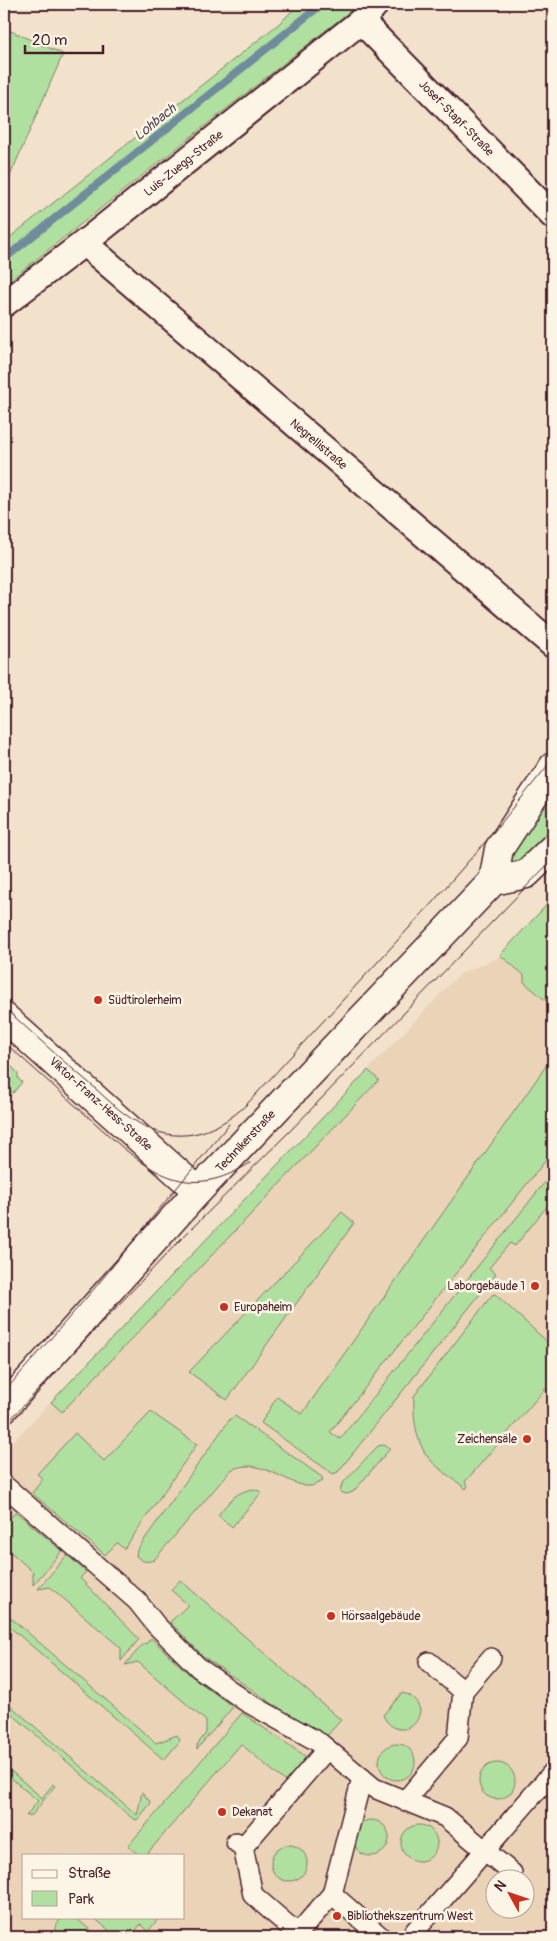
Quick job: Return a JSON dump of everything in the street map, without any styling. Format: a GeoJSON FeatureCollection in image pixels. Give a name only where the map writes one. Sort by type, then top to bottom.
{"type":"FeatureCollection","features":[{"type":"Feature","properties":{"kind":"street","name":"Josef-Stapf-Straße"},"geometry":{"type":"LineString","coordinates":[[368,12],[553,216]]}},
{"type":"Feature","properties":{"kind":"street","name":"Luis-Zuegg-Straße"},"geometry":{"type":"LineString","coordinates":[[4,304],[84,243],[368,12]]}},
{"type":"Feature","properties":{"kind":"street","name":"Negrellistraße"},"geometry":{"type":"LineString","coordinates":[[84,243],[553,645]]}},
{"type":"Feature","properties":{"kind":"street"},"geometry":{"type":"LineString","coordinates":[[553,767],[499,849],[493,881],[526,874],[553,848]]}},
{"type":"Feature","properties":{"kind":"street","name":"Technikerstraße"},"geometry":{"type":"LineString","coordinates":[[4,1408],[198,1191],[493,881]]}},
{"type":"Feature","properties":{"kind":"street","name":"Viktor-Franz-Hess-Straße"},"geometry":{"type":"LineString","coordinates":[[4,1017],[198,1191]]}},
{"type":"Feature","properties":{"kind":"street"},"geometry":{"type":"LineString","coordinates":[[4,1485],[68,1548],[137,1601],[156,1625],[199,1668],[245,1701],[320,1743],[374,1788],[445,1817],[506,1868]]}},
{"type":"Feature","properties":{"kind":"street"},"geometry":{"type":"LineString","coordinates":[[405,1801],[458,1738],[463,1691],[491,1658]]}},
{"type":"Feature","properties":{"kind":"street"},"geometry":{"type":"LineString","coordinates":[[429,1662],[463,1691]]}},
{"type":"Feature","properties":{"kind":"street"},"geometry":{"type":"LineString","coordinates":[[327,1749],[239,1844],[250,1899],[296,1936],[332,1894],[362,1778]]}},
{"type":"Feature","properties":{"kind":"street"},"geometry":{"type":"LineString","coordinates":[[412,1937],[413,1933],[553,1772]]}},
{"type":"Feature","properties":{"kind":"street"},"geometry":{"type":"LineString","coordinates":[[332,1894],[381,1937]]}},
{"type":"Feature","properties":{"kind":"shaded area"},"geometry":{"type":"Polygon","coordinates":[[[553,898],[553,1937],[4,1937],[4,1451],[462,973],[496,959],[553,898]]]}},
{"type":"Feature","properties":{"kind":"green space"},"geometry":{"type":"Polygon","coordinates":[[[299,4],[359,4],[4,285],[4,242],[281,22],[299,4]]]}},
{"type":"Feature","properties":{"kind":"green space"},"geometry":{"type":"Polygon","coordinates":[[[4,28],[63,54],[10,176],[4,174],[4,28]]]}},
{"type":"Feature","properties":{"kind":"green space"},"geometry":{"type":"Polygon","coordinates":[[[553,785],[553,828],[520,861],[511,864],[507,860],[553,785]]]}},
{"type":"Feature","properties":{"kind":"green space"},"geometry":{"type":"Polygon","coordinates":[[[553,898],[553,1007],[524,982],[524,975],[500,955],[553,898]]]}},
{"type":"Feature","properties":{"kind":"green space"},"geometry":{"type":"Polygon","coordinates":[[[553,1056],[553,1151],[330,1432],[340,1439],[553,1172],[553,1199],[515,1246],[510,1243],[489,1268],[496,1274],[338,1472],[333,1474],[261,1423],[277,1397],[302,1414],[553,1056]]]}},
{"type":"Feature","properties":{"kind":"green space"},"geometry":{"type":"Polygon","coordinates":[[[4,1059],[18,1073],[18,1079],[22,1082],[13,1093],[6,1089],[11,1080],[4,1074],[4,1059]]]}},
{"type":"Feature","properties":{"kind":"green space"},"geometry":{"type":"Polygon","coordinates":[[[368,1070],[379,1080],[62,1412],[51,1402],[368,1070]]]}},
{"type":"Feature","properties":{"kind":"green space"},"geometry":{"type":"Polygon","coordinates":[[[342,1212],[354,1223],[227,1400],[189,1372],[342,1212]]]}},
{"type":"Feature","properties":{"kind":"green space"},"geometry":{"type":"Polygon","coordinates":[[[495,1294],[553,1347],[553,1396],[545,1389],[465,1482],[468,1486],[466,1489],[438,1468],[425,1453],[415,1425],[414,1396],[492,1295],[495,1294]]]}},
{"type":"Feature","properties":{"kind":"green space"},"geometry":{"type":"Polygon","coordinates":[[[151,1412],[197,1444],[124,1549],[117,1543],[105,1555],[32,1493],[43,1479],[37,1474],[75,1433],[104,1461],[151,1412]]]}},
{"type":"Feature","properties":{"kind":"green space"},"geometry":{"type":"Polygon","coordinates":[[[235,1416],[322,1477],[323,1481],[312,1486],[305,1486],[260,1468],[250,1466],[231,1470],[154,1560],[144,1561],[140,1559],[136,1556],[137,1550],[230,1419],[235,1416]]]}},
{"type":"Feature","properties":{"kind":"green space"},"geometry":{"type":"Polygon","coordinates":[[[378,1446],[389,1447],[389,1450],[353,1492],[347,1494],[340,1492],[342,1484],[378,1446]]]}},
{"type":"Feature","properties":{"kind":"green space"},"geometry":{"type":"Polygon","coordinates":[[[253,1489],[262,1492],[232,1527],[218,1515],[237,1495],[253,1489]]]}},
{"type":"Feature","properties":{"kind":"green space"},"geometry":{"type":"Polygon","coordinates":[[[16,1512],[62,1551],[33,1585],[33,1572],[4,1546],[4,1524],[16,1512]]]}},
{"type":"Feature","properties":{"kind":"green space"},"geometry":{"type":"Polygon","coordinates":[[[67,1555],[86,1572],[80,1578],[139,1639],[121,1661],[121,1648],[50,1587],[38,1589],[67,1555]]]}},
{"type":"Feature","properties":{"kind":"green space"},"geometry":{"type":"Polygon","coordinates":[[[180,1580],[341,1720],[324,1739],[204,1657],[170,1622],[188,1605],[171,1590],[180,1580]]]}},
{"type":"Feature","properties":{"kind":"green space"},"geometry":{"type":"Polygon","coordinates":[[[4,1612],[156,1743],[177,1735],[180,1739],[179,1742],[164,1760],[4,1622],[4,1612]]]}},
{"type":"Feature","properties":{"kind":"green space"},"geometry":{"type":"Polygon","coordinates":[[[151,1638],[190,1675],[233,1707],[197,1749],[197,1745],[206,1733],[206,1721],[138,1662],[125,1665],[144,1643],[146,1644],[151,1638]]]}},
{"type":"Feature","properties":{"kind":"green space"},"geometry":{"type":"Polygon","coordinates":[[[402,1693],[414,1698],[420,1710],[415,1723],[410,1727],[398,1729],[387,1722],[383,1715],[402,1693]]]}},
{"type":"Feature","properties":{"kind":"green space"},"geometry":{"type":"Polygon","coordinates":[[[4,1700],[137,1815],[142,1792],[151,1803],[137,1820],[133,1819],[4,1707],[4,1700]]]}},
{"type":"Feature","properties":{"kind":"green space"},"geometry":{"type":"Polygon","coordinates":[[[242,1713],[308,1758],[287,1783],[241,1744],[147,1854],[138,1854],[128,1846],[242,1713]]]}},
{"type":"Feature","properties":{"kind":"green space"},"geometry":{"type":"Polygon","coordinates":[[[397,1744],[404,1745],[410,1749],[414,1755],[414,1769],[410,1775],[404,1779],[397,1780],[390,1779],[384,1775],[380,1769],[379,1762],[380,1755],[384,1749],[390,1745],[397,1744]]]}},
{"type":"Feature","properties":{"kind":"green space"},"geometry":{"type":"Polygon","coordinates":[[[497,1763],[504,1764],[510,1768],[514,1774],[514,1788],[510,1794],[504,1798],[497,1799],[490,1798],[484,1794],[480,1788],[479,1781],[480,1774],[484,1768],[490,1764],[497,1763]]]}},
{"type":"Feature","properties":{"kind":"green space"},"geometry":{"type":"Polygon","coordinates":[[[4,1765],[42,1798],[53,1784],[55,1786],[32,1815],[26,1816],[38,1801],[4,1772],[4,1765]]]}},
{"type":"Feature","properties":{"kind":"green space"},"geometry":{"type":"Polygon","coordinates":[[[371,1820],[378,1821],[384,1825],[388,1831],[388,1845],[384,1851],[378,1855],[371,1856],[364,1855],[358,1851],[354,1845],[353,1838],[354,1831],[358,1825],[364,1821],[371,1820]]]}},
{"type":"Feature","properties":{"kind":"green space"},"geometry":{"type":"Polygon","coordinates":[[[419,1825],[426,1826],[432,1830],[436,1836],[436,1850],[432,1856],[426,1860],[419,1861],[412,1860],[406,1856],[402,1850],[401,1843],[402,1836],[406,1830],[412,1826],[419,1825]]]}},
{"type":"Feature","properties":{"kind":"green space"},"geometry":{"type":"Polygon","coordinates":[[[289,1845],[296,1846],[302,1850],[306,1856],[306,1870],[302,1876],[296,1880],[289,1881],[282,1880],[276,1876],[272,1870],[271,1863],[272,1856],[276,1850],[282,1846],[289,1845]]]}},
{"type":"Feature","properties":{"kind":"green space"},"geometry":{"type":"Polygon","coordinates":[[[61,1918],[76,1918],[98,1937],[57,1937],[56,1924],[61,1918]]]}},
{"type":"Feature","properties":{"kind":"green space"},"geometry":{"type":"Polygon","coordinates":[[[94,1918],[159,1918],[148,1931],[141,1924],[130,1937],[117,1937],[94,1918]]]}},
{"type":"Feature","properties":{"kind":"waterway","name":"Lohbach"},"geometry":{"type":"LineString","coordinates":[[4,259],[322,4]]}},
{"type":"Feature","properties":{"kind":"tram line"},"geometry":{"type":"LineString","coordinates":[[4,1007],[111,1103],[137,1122],[152,1130],[166,1134],[195,1134],[209,1129],[222,1123],[247,1104],[432,903],[493,833],[553,759]]}},
{"type":"Feature","properties":{"kind":"tram line"},"geometry":{"type":"LineString","coordinates":[[4,1426],[180,1240],[290,1131],[553,859]]}},
{"type":"Feature","properties":{"kind":"tram line"},"geometry":{"type":"LineString","coordinates":[[4,1042],[122,1147],[153,1169],[183,1180],[199,1181],[215,1179],[232,1173],[250,1163]]}},
{"type":"Feature","properties":{"kind":"tram line"},"geometry":{"type":"LineString","coordinates":[[4,1392],[94,1289],[229,1124]]}},
{"type":"Feature","properties":{"kind":"place","name":"Südtirolerheim"},"geometry":{"type":"Point","coordinates":[98,1000]}},
{"type":"Feature","properties":{"kind":"place","name":"Laborgebäude 1"},"geometry":{"type":"Point","coordinates":[535,1286]}},
{"type":"Feature","properties":{"kind":"place","name":"Europaheim"},"geometry":{"type":"Point","coordinates":[224,1307]}},
{"type":"Feature","properties":{"kind":"place","name":"Zeichensäle"},"geometry":{"type":"Point","coordinates":[527,1439]}},
{"type":"Feature","properties":{"kind":"place","name":"Hörsaalgebäude"},"geometry":{"type":"Point","coordinates":[331,1616]}},
{"type":"Feature","properties":{"kind":"place","name":"Dekanat"},"geometry":{"type":"Point","coordinates":[222,1812]}},
{"type":"Feature","properties":{"kind":"place","name":"Bibliothekszentrum West"},"geometry":{"type":"Point","coordinates":[337,1916]}}]}
